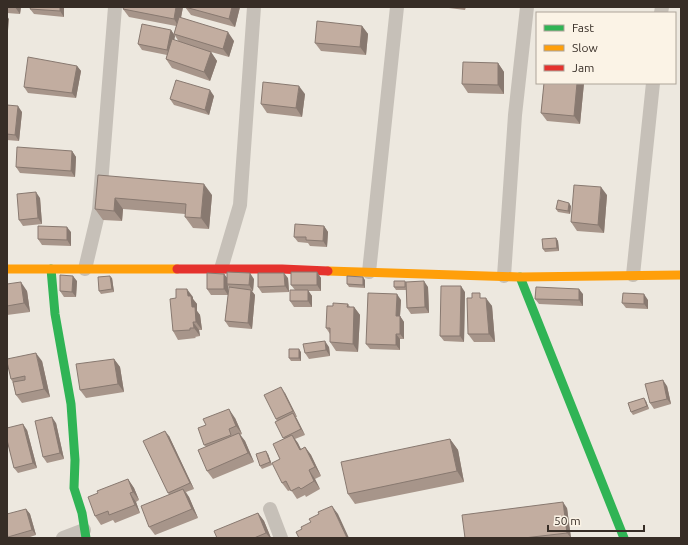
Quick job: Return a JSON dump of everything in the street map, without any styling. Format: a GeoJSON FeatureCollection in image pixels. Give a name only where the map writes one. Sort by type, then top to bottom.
{"type":"FeatureCollection","features":[{"type":"Feature","properties":{"kind":"street"},"geometry":{"type":"LineString","coordinates":[[85,269],[99,210],[115,7]]}},
{"type":"Feature","properties":{"kind":"street"},"geometry":{"type":"LineString","coordinates":[[221,269],[240,205],[254,7]]}},
{"type":"Feature","properties":{"kind":"street"},"geometry":{"type":"LineString","coordinates":[[369,272],[397,7]]}},
{"type":"Feature","properties":{"kind":"street"},"geometry":{"type":"LineString","coordinates":[[504,276],[515,115],[527,7]]}},
{"type":"Feature","properties":{"kind":"street"},"geometry":{"type":"LineString","coordinates":[[633,275],[653,84]]}},
{"type":"Feature","properties":{"kind":"street"},"geometry":{"type":"LineString","coordinates":[[7,269],[282,269],[520,277],[681,275]]}},
{"type":"Feature","properties":{"kind":"street"},"geometry":{"type":"LineString","coordinates":[[51,269],[55,314],[71,404],[75,460],[74,488],[82,513],[85,534],[63,538]]}},
{"type":"Feature","properties":{"kind":"street"},"geometry":{"type":"LineString","coordinates":[[520,277],[624,538]]}},
{"type":"Feature","properties":{"kind":"street"},"geometry":{"type":"LineString","coordinates":[[270,509],[281,538]]}},
{"type":"Feature","properties":{"kind":"building"},"geometry":{"type":"Polygon","coordinates":[[[31,7],[60,7],[60,11],[30,9],[31,7]]]}},
{"type":"Feature","properties":{"kind":"building"},"geometry":{"type":"Polygon","coordinates":[[[124,7],[176,7],[174,19],[123,9],[124,7]]]}},
{"type":"Feature","properties":{"kind":"building"},"geometry":{"type":"Polygon","coordinates":[[[185,7],[232,7],[229,19],[185,7]]]}},
{"type":"Feature","properties":{"kind":"building"},"geometry":{"type":"Polygon","coordinates":[[[179,17],[228,32],[223,49],[174,34],[179,17]]]}},
{"type":"Feature","properties":{"kind":"building"},"geometry":{"type":"Polygon","coordinates":[[[317,21],[362,26],[360,47],[315,43],[317,21]]]}},
{"type":"Feature","properties":{"kind":"building"},"geometry":{"type":"Polygon","coordinates":[[[142,24],[171,30],[167,50],[138,44],[142,24]]]}},
{"type":"Feature","properties":{"kind":"building"},"geometry":{"type":"Polygon","coordinates":[[[172,39],[211,52],[204,72],[166,59],[172,39]]]}},
{"type":"Feature","properties":{"kind":"building"},"geometry":{"type":"Polygon","coordinates":[[[28,57],[77,66],[72,93],[24,87],[28,57]]]}},
{"type":"Feature","properties":{"kind":"building"},"geometry":{"type":"Polygon","coordinates":[[[463,62],[498,63],[498,85],[462,84],[463,62]]]}},
{"type":"Feature","properties":{"kind":"building"},"geometry":{"type":"Polygon","coordinates":[[[176,80],[210,90],[205,110],[170,99],[176,80]]]}},
{"type":"Feature","properties":{"kind":"building"},"geometry":{"type":"Polygon","coordinates":[[[263,82],[299,86],[296,108],[261,104],[263,82]]]}},
{"type":"Feature","properties":{"kind":"building"},"geometry":{"type":"Polygon","coordinates":[[[544,84],[577,84],[574,116],[541,113],[544,84]]]}},
{"type":"Feature","properties":{"kind":"building"},"geometry":{"type":"Polygon","coordinates":[[[7,105],[18,106],[15,135],[7,134],[7,105]]]}},
{"type":"Feature","properties":{"kind":"building"},"geometry":{"type":"Polygon","coordinates":[[[17,147],[72,151],[71,171],[16,167],[17,147]]]}},
{"type":"Feature","properties":{"kind":"building"},"geometry":{"type":"Polygon","coordinates":[[[98,175],[204,184],[201,218],[185,217],[186,204],[115,198],[114,211],[95,209],[98,175]]]}},
{"type":"Feature","properties":{"kind":"building"},"geometry":{"type":"Polygon","coordinates":[[[574,185],[601,187],[598,225],[571,222],[574,185]]]}},
{"type":"Feature","properties":{"kind":"building"},"geometry":{"type":"Polygon","coordinates":[[[36,192],[38,218],[19,220],[17,194],[36,192]]]}},
{"type":"Feature","properties":{"kind":"building"},"geometry":{"type":"Polygon","coordinates":[[[558,200],[569,203],[568,211],[556,209],[558,200]]]}},
{"type":"Feature","properties":{"kind":"building"},"geometry":{"type":"Polygon","coordinates":[[[295,224],[324,226],[323,241],[306,240],[306,237],[294,237],[295,224]]]}},
{"type":"Feature","properties":{"kind":"building"},"geometry":{"type":"Polygon","coordinates":[[[38,226],[67,227],[67,240],[38,239],[38,226]]]}},
{"type":"Feature","properties":{"kind":"building"},"geometry":{"type":"Polygon","coordinates":[[[556,238],[557,248],[543,249],[542,239],[556,238]]]}},
{"type":"Feature","properties":{"kind":"building"},"geometry":{"type":"Polygon","coordinates":[[[227,272],[250,273],[249,285],[227,284],[227,272]]]}},
{"type":"Feature","properties":{"kind":"building"},"geometry":{"type":"Polygon","coordinates":[[[291,272],[317,272],[317,285],[291,285],[291,272]]]}},
{"type":"Feature","properties":{"kind":"building"},"geometry":{"type":"Polygon","coordinates":[[[207,273],[224,274],[224,289],[207,289],[207,273]]]}},
{"type":"Feature","properties":{"kind":"building"},"geometry":{"type":"Polygon","coordinates":[[[258,273],[284,273],[285,286],[258,287],[258,273]]]}},
{"type":"Feature","properties":{"kind":"building"},"geometry":{"type":"Polygon","coordinates":[[[60,275],[73,276],[72,292],[60,291],[60,275]]]}},
{"type":"Feature","properties":{"kind":"building"},"geometry":{"type":"Polygon","coordinates":[[[110,276],[112,289],[99,291],[98,277],[110,276]]]}},
{"type":"Feature","properties":{"kind":"building"},"geometry":{"type":"Polygon","coordinates":[[[347,276],[363,277],[363,285],[347,284],[347,276]]]}},
{"type":"Feature","properties":{"kind":"building"},"geometry":{"type":"Polygon","coordinates":[[[394,281],[405,281],[405,287],[394,287],[394,281]]]}},
{"type":"Feature","properties":{"kind":"building"},"geometry":{"type":"Polygon","coordinates":[[[424,281],[425,307],[407,308],[406,282],[424,281]]]}},
{"type":"Feature","properties":{"kind":"building"},"geometry":{"type":"Polygon","coordinates":[[[21,282],[24,303],[7,306],[7,284],[21,282]]]}},
{"type":"Feature","properties":{"kind":"building"},"geometry":{"type":"Polygon","coordinates":[[[441,286],[461,286],[460,336],[440,336],[441,286]]]}},
{"type":"Feature","properties":{"kind":"building"},"geometry":{"type":"Polygon","coordinates":[[[229,287],[251,290],[248,323],[225,321],[229,287]]]}},
{"type":"Feature","properties":{"kind":"building"},"geometry":{"type":"Polygon","coordinates":[[[536,287],[579,289],[579,300],[535,299],[536,287]]]}},
{"type":"Feature","properties":{"kind":"building"},"geometry":{"type":"Polygon","coordinates":[[[176,289],[187,289],[188,296],[191,296],[192,307],[195,307],[196,322],[193,322],[194,328],[190,328],[190,330],[173,331],[170,299],[176,298],[176,289]]]}},
{"type":"Feature","properties":{"kind":"building"},"geometry":{"type":"Polygon","coordinates":[[[290,290],[308,290],[308,301],[290,301],[290,290]]]}},
{"type":"Feature","properties":{"kind":"building"},"geometry":{"type":"Polygon","coordinates":[[[368,293],[397,294],[396,316],[400,316],[400,334],[396,334],[396,345],[366,344],[368,293]]]}},
{"type":"Feature","properties":{"kind":"building"},"geometry":{"type":"Polygon","coordinates":[[[472,293],[480,293],[480,298],[486,298],[489,334],[468,334],[467,298],[472,298],[472,293]]]}},
{"type":"Feature","properties":{"kind":"building"},"geometry":{"type":"Polygon","coordinates":[[[623,293],[644,294],[644,304],[622,303],[623,293]]]}},
{"type":"Feature","properties":{"kind":"building"},"geometry":{"type":"Polygon","coordinates":[[[333,303],[348,304],[347,307],[354,307],[353,344],[330,342],[330,328],[326,328],[327,306],[333,306],[333,303]]]}},
{"type":"Feature","properties":{"kind":"building"},"geometry":{"type":"Polygon","coordinates":[[[325,341],[326,350],[305,353],[303,344],[325,341]]]}},
{"type":"Feature","properties":{"kind":"building"},"geometry":{"type":"Polygon","coordinates":[[[289,349],[299,349],[299,358],[289,358],[289,349]]]}},
{"type":"Feature","properties":{"kind":"building"},"geometry":{"type":"Polygon","coordinates":[[[36,353],[44,389],[16,395],[13,382],[25,380],[25,376],[11,379],[7,359],[36,353]]]}},
{"type":"Feature","properties":{"kind":"building"},"geometry":{"type":"Polygon","coordinates":[[[114,359],[118,384],[80,390],[76,364],[114,359]]]}},
{"type":"Feature","properties":{"kind":"building"},"geometry":{"type":"Polygon","coordinates":[[[663,380],[667,399],[650,403],[645,384],[663,380]]]}},
{"type":"Feature","properties":{"kind":"building"},"geometry":{"type":"Polygon","coordinates":[[[281,387],[293,411],[276,419],[264,395],[281,387]]]}},
{"type":"Feature","properties":{"kind":"building"},"geometry":{"type":"Polygon","coordinates":[[[644,398],[647,406],[631,412],[628,403],[644,398]]]}},
{"type":"Feature","properties":{"kind":"building"},"geometry":{"type":"Polygon","coordinates":[[[229,409],[236,426],[229,429],[231,435],[204,445],[198,428],[206,425],[203,419],[229,409]]]}},
{"type":"Feature","properties":{"kind":"building"},"geometry":{"type":"Polygon","coordinates":[[[293,413],[301,429],[283,438],[275,422],[293,413]]]}},
{"type":"Feature","properties":{"kind":"building"},"geometry":{"type":"Polygon","coordinates":[[[52,417],[60,453],[43,457],[35,421],[52,417]]]}},
{"type":"Feature","properties":{"kind":"building"},"geometry":{"type":"Polygon","coordinates":[[[23,424],[33,463],[14,468],[7,440],[7,428],[23,424]]]}},
{"type":"Feature","properties":{"kind":"building"},"geometry":{"type":"Polygon","coordinates":[[[165,431],[190,483],[168,493],[143,441],[165,431]]]}},
{"type":"Feature","properties":{"kind":"building"},"geometry":{"type":"Polygon","coordinates":[[[239,433],[248,453],[207,471],[198,450],[239,433]]]}},
{"type":"Feature","properties":{"kind":"building"},"geometry":{"type":"Polygon","coordinates":[[[292,435],[300,450],[305,447],[315,467],[309,470],[314,481],[301,489],[299,487],[291,491],[286,481],[282,483],[272,463],[280,459],[273,444],[292,435]]]}},
{"type":"Feature","properties":{"kind":"building"},"geometry":{"type":"Polygon","coordinates":[[[450,439],[457,471],[348,494],[341,462],[450,439]]]}},
{"type":"Feature","properties":{"kind":"building"},"geometry":{"type":"Polygon","coordinates":[[[266,451],[270,462],[260,466],[256,454],[266,451]]]}},
{"type":"Feature","properties":{"kind":"building"},"geometry":{"type":"Polygon","coordinates":[[[128,479],[133,492],[130,493],[135,505],[109,515],[108,511],[95,516],[88,497],[98,493],[97,491],[128,479]]]}},
{"type":"Feature","properties":{"kind":"building"},"geometry":{"type":"Polygon","coordinates":[[[183,489],[192,509],[149,527],[141,506],[183,489]]]}},
{"type":"Feature","properties":{"kind":"building"},"geometry":{"type":"Polygon","coordinates":[[[563,502],[567,533],[524,538],[465,538],[462,515],[563,502]]]}},
{"type":"Feature","properties":{"kind":"building"},"geometry":{"type":"Polygon","coordinates":[[[332,506],[347,538],[299,538],[296,532],[302,529],[301,527],[311,522],[309,519],[319,514],[318,512],[332,506]]]}},
{"type":"Feature","properties":{"kind":"building"},"geometry":{"type":"Polygon","coordinates":[[[26,509],[32,530],[8,537],[7,514],[26,509]]]}},
{"type":"Feature","properties":{"kind":"building"},"geometry":{"type":"Polygon","coordinates":[[[258,513],[266,533],[254,538],[217,538],[214,531],[258,513]]]}},
{"type":"Feature","properties":{"kind":"traffic: fast"},"geometry":{"type":"LineString","coordinates":[[51,269],[55,314],[71,404],[75,460],[74,488],[82,513],[86,538]]}},
{"type":"Feature","properties":{"kind":"traffic: fast"},"geometry":{"type":"LineString","coordinates":[[520,277],[624,538]]}},
{"type":"Feature","properties":{"kind":"traffic: slow"},"geometry":{"type":"LineString","coordinates":[[7,269],[177,269]]}},
{"type":"Feature","properties":{"kind":"traffic: slow"},"geometry":{"type":"LineString","coordinates":[[328,271],[520,277],[681,275]]}},
{"type":"Feature","properties":{"kind":"traffic: jam"},"geometry":{"type":"LineString","coordinates":[[177,269],[282,269],[328,271]]}}]}
